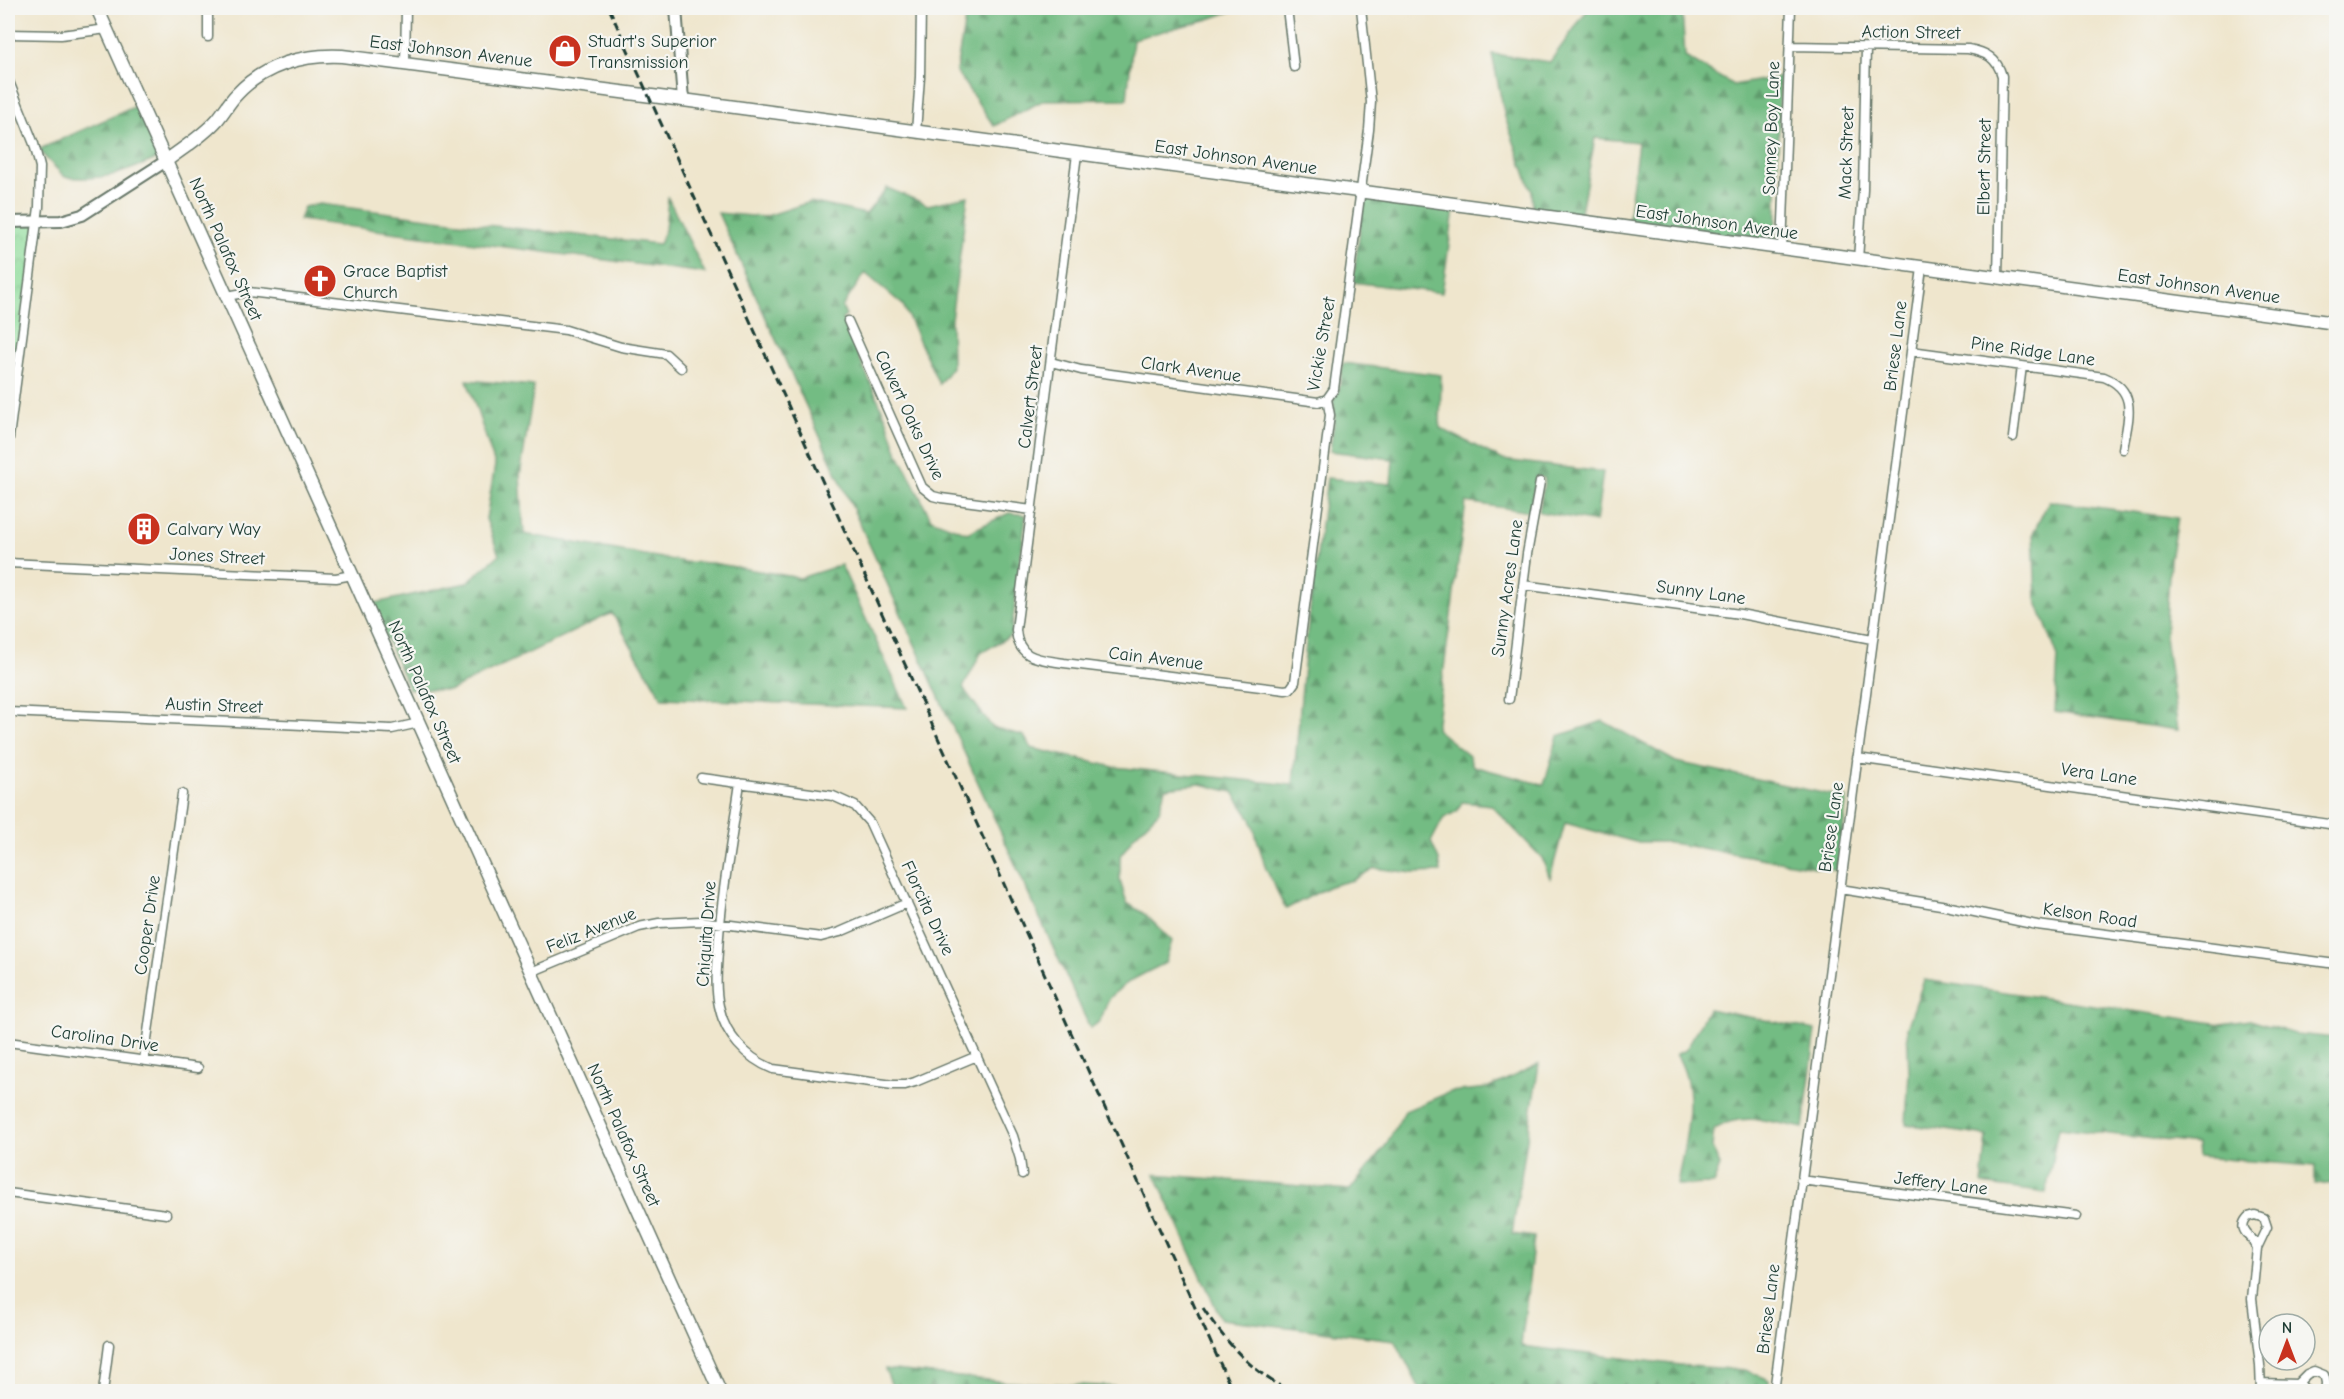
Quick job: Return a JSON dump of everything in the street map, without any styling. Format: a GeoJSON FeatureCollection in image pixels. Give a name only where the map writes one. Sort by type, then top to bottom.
{"type":"FeatureCollection","features":[{"type":"Feature","properties":{"kind":"main road","name":"North Palafox Street"},"geometry":{"type":"LineString","coordinates":[[97,8],[720,1392]]}},
{"type":"Feature","properties":{"kind":"main road","name":"East Johnson Avenue"},"geometry":{"type":"LineString","coordinates":[[166,161],[216,121],[236,95],[252,80],[276,66],[323,55],[684,100],[2337,322]]}},
{"type":"Feature","properties":{"kind":"street"},"geometry":{"type":"LineString","coordinates":[[208,8],[208,37]]}},
{"type":"Feature","properties":{"kind":"street"},"geometry":{"type":"LineString","coordinates":[[405,64],[406,8]]}},
{"type":"Feature","properties":{"kind":"street"},"geometry":{"type":"LineString","coordinates":[[676,8],[684,100]]}},
{"type":"Feature","properties":{"kind":"street"},"geometry":{"type":"LineString","coordinates":[[916,132],[921,8]]}},
{"type":"Feature","properties":{"kind":"street"},"geometry":{"type":"LineString","coordinates":[[1287,8],[1294,67]]}},
{"type":"Feature","properties":{"kind":"street","name":"Vickie Street"},"geometry":{"type":"LineString","coordinates":[[1293,686],[1330,415],[1327,399],[1334,389],[1371,102],[1361,8]]}},
{"type":"Feature","properties":{"kind":"street","name":"Sonney Boy Lane"},"geometry":{"type":"LineString","coordinates":[[1782,249],[1791,8]]}},
{"type":"Feature","properties":{"kind":"street"},"geometry":{"type":"LineString","coordinates":[[8,34],[61,35],[107,29]]}},
{"type":"Feature","properties":{"kind":"street","name":"Action Street"},"geometry":{"type":"LineString","coordinates":[[1790,46],[1968,49],[1982,51],[1994,60]]}},
{"type":"Feature","properties":{"kind":"street","name":"Mack Street"},"geometry":{"type":"LineString","coordinates":[[1858,259],[1863,189],[1866,48]]}},
{"type":"Feature","properties":{"kind":"street","name":"Elbert Street"},"geometry":{"type":"LineString","coordinates":[[1994,60],[2002,76],[1998,278]]}},
{"type":"Feature","properties":{"kind":"street"},"geometry":{"type":"LineString","coordinates":[[8,80],[38,155],[40,167],[39,207],[8,445]]}},
{"type":"Feature","properties":{"kind":"street","name":"Calvert Street"},"geometry":{"type":"LineString","coordinates":[[1019,644],[1016,630],[1077,154]]}},
{"type":"Feature","properties":{"kind":"street"},"geometry":{"type":"LineString","coordinates":[[8,222],[61,221],[82,215],[166,161]]}},
{"type":"Feature","properties":{"kind":"street","name":"Briese Lane"},"geometry":{"type":"LineString","coordinates":[[1774,1392],[1922,268]]}},
{"type":"Feature","properties":{"kind":"street"},"geometry":{"type":"LineString","coordinates":[[227,297],[249,292],[566,330],[621,347],[666,354],[681,368]]}},
{"type":"Feature","properties":{"kind":"street","name":"Calvert Oaks Drive"},"geometry":{"type":"LineString","coordinates":[[848,321],[922,486],[927,492],[941,498],[1032,510]]}},
{"type":"Feature","properties":{"kind":"street","name":"Pine Ridge Lane"},"geometry":{"type":"LineString","coordinates":[[1911,351],[2103,377],[2119,385],[2125,393],[2129,410],[2123,449]]}},
{"type":"Feature","properties":{"kind":"street","name":"Clark Avenue"},"geometry":{"type":"LineString","coordinates":[[1051,362],[1081,370],[1166,383],[1318,402],[1327,399]]}},
{"type":"Feature","properties":{"kind":"street"},"geometry":{"type":"LineString","coordinates":[[2013,437],[2022,366]]}},
{"type":"Feature","properties":{"kind":"street","name":"Sunny Acres Lane"},"geometry":{"type":"LineString","coordinates":[[1509,699],[1523,585],[1540,482]]}},
{"type":"Feature","properties":{"kind":"street","name":"Jones Street"},"geometry":{"type":"LineString","coordinates":[[8,562],[336,578],[352,575]]}},
{"type":"Feature","properties":{"kind":"street","name":"Sunny Lane"},"geometry":{"type":"LineString","coordinates":[[1523,585],[1740,614],[1872,639]]}},
{"type":"Feature","properties":{"kind":"street","name":"Cain Avenue"},"geometry":{"type":"LineString","coordinates":[[1019,644],[1029,655],[1054,661],[1285,690],[1293,686]]}},
{"type":"Feature","properties":{"kind":"street","name":"Austin Street"},"geometry":{"type":"LineString","coordinates":[[8,712],[392,729],[419,723]]}},
{"type":"Feature","properties":{"kind":"street","name":"Vera Lane"},"geometry":{"type":"LineString","coordinates":[[1857,758],[2337,825]]}},
{"type":"Feature","properties":{"kind":"street","name":"Florcita Drive"},"geometry":{"type":"LineString","coordinates":[[701,778],[833,796],[855,806],[870,823],[1013,1136],[1022,1174]]}},
{"type":"Feature","properties":{"kind":"street","name":"Chiquita Drive"},"geometry":{"type":"LineString","coordinates":[[740,783],[720,923],[717,991],[719,1007],[730,1034],[760,1064],[786,1072],[893,1085],[915,1082],[976,1056]]}},
{"type":"Feature","properties":{"kind":"street","name":"Cooper Drive"},"geometry":{"type":"LineString","coordinates":[[144,1060],[182,794]]}},
{"type":"Feature","properties":{"kind":"street","name":"Kelson Road"},"geometry":{"type":"LineString","coordinates":[[1840,889],[1941,905],[2037,925],[2337,964]]}},
{"type":"Feature","properties":{"kind":"street","name":"Feliz Avenue"},"geometry":{"type":"LineString","coordinates":[[531,972],[639,927],[681,920],[821,937],[840,932],[907,903]]}},
{"type":"Feature","properties":{"kind":"street","name":"Carolina Drive"},"geometry":{"type":"LineString","coordinates":[[8,1042],[198,1068]]}},
{"type":"Feature","properties":{"kind":"street","name":"Jeffery Lane"},"geometry":{"type":"LineString","coordinates":[[1801,1180],[2076,1216]]}},
{"type":"Feature","properties":{"kind":"street"},"geometry":{"type":"LineString","coordinates":[[8,1193],[166,1214]]}},
{"type":"Feature","properties":{"kind":"street"},"geometry":{"type":"LineString","coordinates":[[2257,1248],[2252,1299],[2261,1387],[2297,1384],[2307,1392]]}},
{"type":"Feature","properties":{"kind":"street"},"geometry":{"type":"LineString","coordinates":[[103,1392],[109,1345]]}},
{"type":"Feature","properties":{"kind":"street"},"geometry":{"type":"LineString","coordinates":[[2297,1384],[2310,1372],[2319,1372],[2326,1380],[2326,1386],[2322,1392]]}},
{"type":"Feature","properties":{"kind":"green space"},"geometry":{"type":"Polygon","coordinates":[[[967,8],[1241,8],[1133,39],[1127,99],[1044,100],[994,126],[956,71],[967,8]]]}},
{"type":"Feature","properties":{"kind":"green space"},"geometry":{"type":"Polygon","coordinates":[[[1589,8],[1682,8],[1685,57],[1733,85],[1780,77],[1776,243],[1628,223],[1638,142],[1595,138],[1580,216],[1533,210],[1532,192],[1505,117],[1492,54],[1550,62],[1589,8]]]}},
{"type":"Feature","properties":{"kind":"green space"},"geometry":{"type":"Polygon","coordinates":[[[136,106],[159,158],[114,175],[79,178],[65,177],[42,154],[40,149],[136,106]]]}},
{"type":"Feature","properties":{"kind":"green space"},"geometry":{"type":"Polygon","coordinates":[[[887,188],[928,205],[968,196],[951,319],[952,367],[939,384],[903,305],[865,273],[842,307],[846,316],[842,319],[887,420],[896,448],[931,519],[967,533],[1009,513],[1026,515],[1011,635],[981,653],[963,688],[992,727],[1024,736],[1031,748],[1114,767],[1293,785],[1307,633],[1327,478],[1391,484],[1393,459],[1330,451],[1335,416],[1333,401],[1339,390],[1343,363],[1441,375],[1440,428],[1503,460],[1603,472],[1596,522],[1539,512],[1545,478],[1536,476],[1530,512],[1466,502],[1436,729],[1469,756],[1473,766],[1544,785],[1558,736],[1603,721],[1676,762],[1847,798],[1838,871],[1665,842],[1635,842],[1565,823],[1550,878],[1542,858],[1491,805],[1462,802],[1457,811],[1443,819],[1431,842],[1439,860],[1441,872],[1413,873],[1374,868],[1353,880],[1330,886],[1286,909],[1266,869],[1251,819],[1233,792],[1201,784],[1165,788],[1159,811],[1133,837],[1120,857],[1120,881],[1127,903],[1146,915],[1172,941],[1165,963],[1129,982],[1116,992],[1107,1003],[1099,1022],[1090,1028],[718,213],[764,217],[810,202],[866,214],[887,188]]]}},
{"type":"Feature","properties":{"kind":"green space"},"geometry":{"type":"Polygon","coordinates":[[[668,198],[705,273],[299,220],[304,207],[320,204],[659,244],[665,230],[668,198]]]}},
{"type":"Feature","properties":{"kind":"green space"},"geometry":{"type":"Polygon","coordinates":[[[1364,198],[1454,210],[1442,293],[1353,282],[1364,198]]]}},
{"type":"Feature","properties":{"kind":"green space"},"geometry":{"type":"Polygon","coordinates":[[[8,222],[36,223],[13,402],[8,401],[8,222]]]}},
{"type":"Feature","properties":{"kind":"green space"},"geometry":{"type":"Polygon","coordinates":[[[467,380],[534,386],[520,476],[524,534],[685,562],[712,563],[800,578],[841,565],[907,708],[662,698],[612,613],[451,690],[409,689],[371,604],[466,583],[499,555],[486,519],[495,465],[467,380]]]}},
{"type":"Feature","properties":{"kind":"green space"},"geometry":{"type":"Polygon","coordinates":[[[2049,501],[2177,518],[2170,560],[2165,637],[2178,730],[2055,712],[2058,657],[2036,599],[2033,533],[2049,501]]]}},
{"type":"Feature","properties":{"kind":"green space"},"geometry":{"type":"Polygon","coordinates":[[[1924,980],[2221,1024],[2250,1020],[2295,1034],[2336,1038],[2336,1182],[2315,1184],[2315,1166],[2198,1157],[2197,1144],[2058,1128],[2046,1193],[1982,1184],[1987,1136],[1906,1124],[1909,1072],[1907,1028],[1924,980]]]}},
{"type":"Feature","properties":{"kind":"green space"},"geometry":{"type":"Polygon","coordinates":[[[1708,1009],[1816,1030],[1803,1128],[1746,1119],[1724,1124],[1714,1129],[1712,1147],[1720,1166],[1713,1184],[1677,1185],[1686,1135],[1689,1101],[1684,1069],[1676,1054],[1686,1050],[1708,1009]]]}},
{"type":"Feature","properties":{"kind":"green space"},"geometry":{"type":"Polygon","coordinates":[[[1539,1064],[1512,1234],[1534,1237],[1521,1346],[1689,1366],[1745,1370],[1769,1380],[1769,1391],[1421,1391],[1395,1340],[1221,1319],[1155,1174],[1350,1190],[1384,1148],[1405,1111],[1450,1092],[1489,1088],[1539,1064]]]}},
{"type":"Feature","properties":{"kind":"green space"},"geometry":{"type":"Polygon","coordinates":[[[885,1369],[1006,1382],[1219,1391],[894,1391],[885,1369]]]}},
{"type":"Feature","properties":{"kind":"railway"},"geometry":{"type":"LineString","coordinates":[[609,8],[1233,1392]]}},
{"type":"Feature","properties":{"kind":"railway"},"geometry":{"type":"LineString","coordinates":[[1203,1308],[1221,1334],[1241,1356],[1264,1376],[1291,1392]]}},
{"type":"Feature","properties":{"kind":"place","name":"Stuart's Superior Transmission"},"geometry":{"type":"Point","coordinates":[565,51]}},
{"type":"Feature","properties":{"kind":"place","name":"Grace Baptist Church"},"geometry":{"type":"Point","coordinates":[320,281]}},
{"type":"Feature","properties":{"kind":"place","name":"Calvary Way"},"geometry":{"type":"Point","coordinates":[144,529]}}]}
